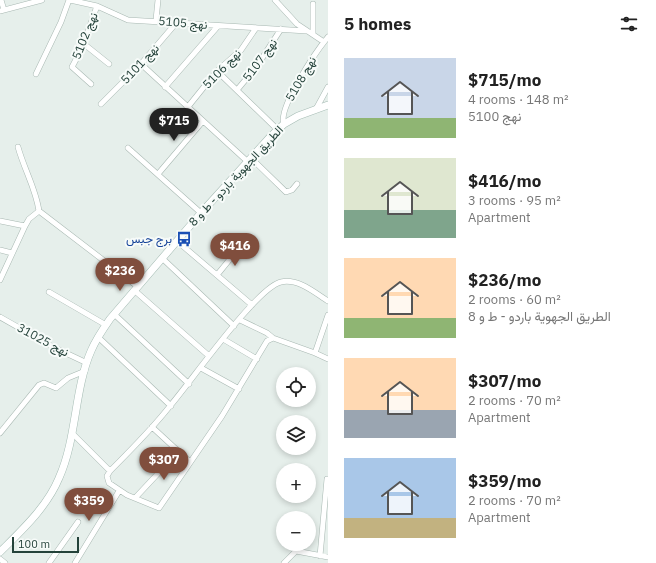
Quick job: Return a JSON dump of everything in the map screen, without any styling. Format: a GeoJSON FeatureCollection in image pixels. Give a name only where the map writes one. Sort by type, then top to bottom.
{"type":"FeatureCollection","features":[{"type":"Feature","properties":{"kind":"main road","name":"الطريق الجهوية باردو - ط و 8"},"geometry":{"type":"LineString","coordinates":[[0,552],[28,524],[50,495],[64,466],[87,362],[98,337],[114,314],[163,259],[201,213],[284,124],[304,112],[328,105]]}},
{"type":"Feature","properties":{"kind":"street"},"geometry":{"type":"LineString","coordinates":[[1,0],[2,11],[42,0]]}},
{"type":"Feature","properties":{"kind":"street"},"geometry":{"type":"LineString","coordinates":[[36,74],[70,0]]}},
{"type":"Feature","properties":{"kind":"street","name":"نهج 5105"},"geometry":{"type":"LineString","coordinates":[[70,0],[97,6],[128,20],[156,20],[218,26],[300,29]]}},
{"type":"Feature","properties":{"kind":"street"},"geometry":{"type":"LineString","coordinates":[[156,20],[158,0]]}},
{"type":"Feature","properties":{"kind":"street"},"geometry":{"type":"LineString","coordinates":[[277,1],[300,29],[307,31],[324,42]]}},
{"type":"Feature","properties":{"kind":"street"},"geometry":{"type":"LineString","coordinates":[[312,34],[313,4]]}},
{"type":"Feature","properties":{"kind":"street","name":"نهج 5102"},"geometry":{"type":"LineString","coordinates":[[90,84],[73,69],[72,66],[84,44],[97,6]]}},
{"type":"Feature","properties":{"kind":"street","name":"نهج 5101"},"geometry":{"type":"LineString","coordinates":[[101,104],[140,64],[177,22]]}},
{"type":"Feature","properties":{"kind":"street"},"geometry":{"type":"LineString","coordinates":[[165,87],[218,26]]}},
{"type":"Feature","properties":{"kind":"street","name":"نهج 5106"},"geometry":{"type":"LineString","coordinates":[[187,108],[216,71],[241,50],[256,28]]}},
{"type":"Feature","properties":{"kind":"street","name":"نهج 5107"},"geometry":{"type":"LineString","coordinates":[[237,90],[257,66],[281,29]]}},
{"type":"Feature","properties":{"kind":"street","name":"نهج 5108"},"geometry":{"type":"LineString","coordinates":[[284,124],[282,120],[283,110],[303,74],[328,36]]}},
{"type":"Feature","properties":{"kind":"street"},"geometry":{"type":"LineString","coordinates":[[84,44],[109,64]]}},
{"type":"Feature","properties":{"kind":"street"},"geometry":{"type":"LineString","coordinates":[[140,64],[187,108],[286,192],[292,190],[297,184]]}},
{"type":"Feature","properties":{"kind":"street"},"geometry":{"type":"LineString","coordinates":[[216,71],[278,130]]}},
{"type":"Feature","properties":{"kind":"street"},"geometry":{"type":"LineString","coordinates":[[316,109],[328,87]]}},
{"type":"Feature","properties":{"kind":"street"},"geometry":{"type":"LineString","coordinates":[[158,174],[202,121]]}},
{"type":"Feature","properties":{"kind":"street"},"geometry":{"type":"LineString","coordinates":[[18,147],[24,167],[38,200],[39,211],[136,288],[209,356]]}},
{"type":"Feature","properties":{"kind":"street"},"geometry":{"type":"LineString","coordinates":[[128,148],[201,213]]}},
{"type":"Feature","properties":{"kind":"street"},"geometry":{"type":"LineString","coordinates":[[0,280],[25,226],[29,219],[39,211]]}},
{"type":"Feature","properties":{"kind":"street"},"geometry":{"type":"LineString","coordinates":[[0,221],[25,226]]}},
{"type":"Feature","properties":{"kind":"street"},"geometry":{"type":"LineString","coordinates":[[177,241],[252,305]]}},
{"type":"Feature","properties":{"kind":"street"},"geometry":{"type":"LineString","coordinates":[[217,275],[239,248]]}},
{"type":"Feature","properties":{"kind":"street"},"geometry":{"type":"LineString","coordinates":[[0,250],[12,253]]}},
{"type":"Feature","properties":{"kind":"street"},"geometry":{"type":"LineString","coordinates":[[163,259],[234,326]]}},
{"type":"Feature","properties":{"kind":"street"},"geometry":{"type":"LineString","coordinates":[[273,338],[267,341],[239,389],[159,508],[155,508],[136,497],[119,491],[107,480],[110,471],[152,428],[252,305],[272,287],[280,282],[300,284],[328,301]]}},
{"type":"Feature","properties":{"kind":"street"},"geometry":{"type":"LineString","coordinates":[[48,292],[106,325]]}},
{"type":"Feature","properties":{"kind":"street"},"geometry":{"type":"LineString","coordinates":[[114,314],[189,384]]}},
{"type":"Feature","properties":{"kind":"street"},"geometry":{"type":"LineString","coordinates":[[315,354],[326,326],[328,315]]}},
{"type":"Feature","properties":{"kind":"street","name":"نهج 31025"},"geometry":{"type":"LineString","coordinates":[[0,317],[53,347],[87,362]]}},
{"type":"Feature","properties":{"kind":"street"},"geometry":{"type":"LineString","coordinates":[[240,320],[267,333],[273,338],[328,359]]}},
{"type":"Feature","properties":{"kind":"street"},"geometry":{"type":"LineString","coordinates":[[98,337],[170,406]]}},
{"type":"Feature","properties":{"kind":"street"},"geometry":{"type":"LineString","coordinates":[[223,339],[257,359]]}},
{"type":"Feature","properties":{"kind":"street"},"geometry":{"type":"LineString","coordinates":[[201,368],[239,389]]}},
{"type":"Feature","properties":{"kind":"street"},"geometry":{"type":"LineString","coordinates":[[0,433],[39,385],[44,383],[56,388],[68,378],[85,371]]}},
{"type":"Feature","properties":{"kind":"street"},"geometry":{"type":"LineString","coordinates":[[152,428],[190,462]]}},
{"type":"Feature","properties":{"kind":"street"},"geometry":{"type":"LineString","coordinates":[[72,433],[110,471]]}},
{"type":"Feature","properties":{"kind":"street"},"geometry":{"type":"LineString","coordinates":[[136,497],[179,451]]}},
{"type":"Feature","properties":{"kind":"street"},"geometry":{"type":"LineString","coordinates":[[320,556],[327,479]]}},
{"type":"Feature","properties":{"kind":"street"},"geometry":{"type":"LineString","coordinates":[[75,563],[119,491]]}},
{"type":"Feature","properties":{"kind":"street"},"geometry":{"type":"LineString","coordinates":[[49,563],[78,522]]}},
{"type":"Feature","properties":{"kind":"street"},"geometry":{"type":"LineString","coordinates":[[284,563],[296,551],[328,557]]}},
{"type":"Feature","properties":{"kind":"street"},"geometry":{"type":"LineString","coordinates":[[0,559],[5,563]]}},
{"type":"Feature","properties":{"kind":"place","name":"برج جبس"},"geometry":{"type":"Point","coordinates":[184,239]}}]}
